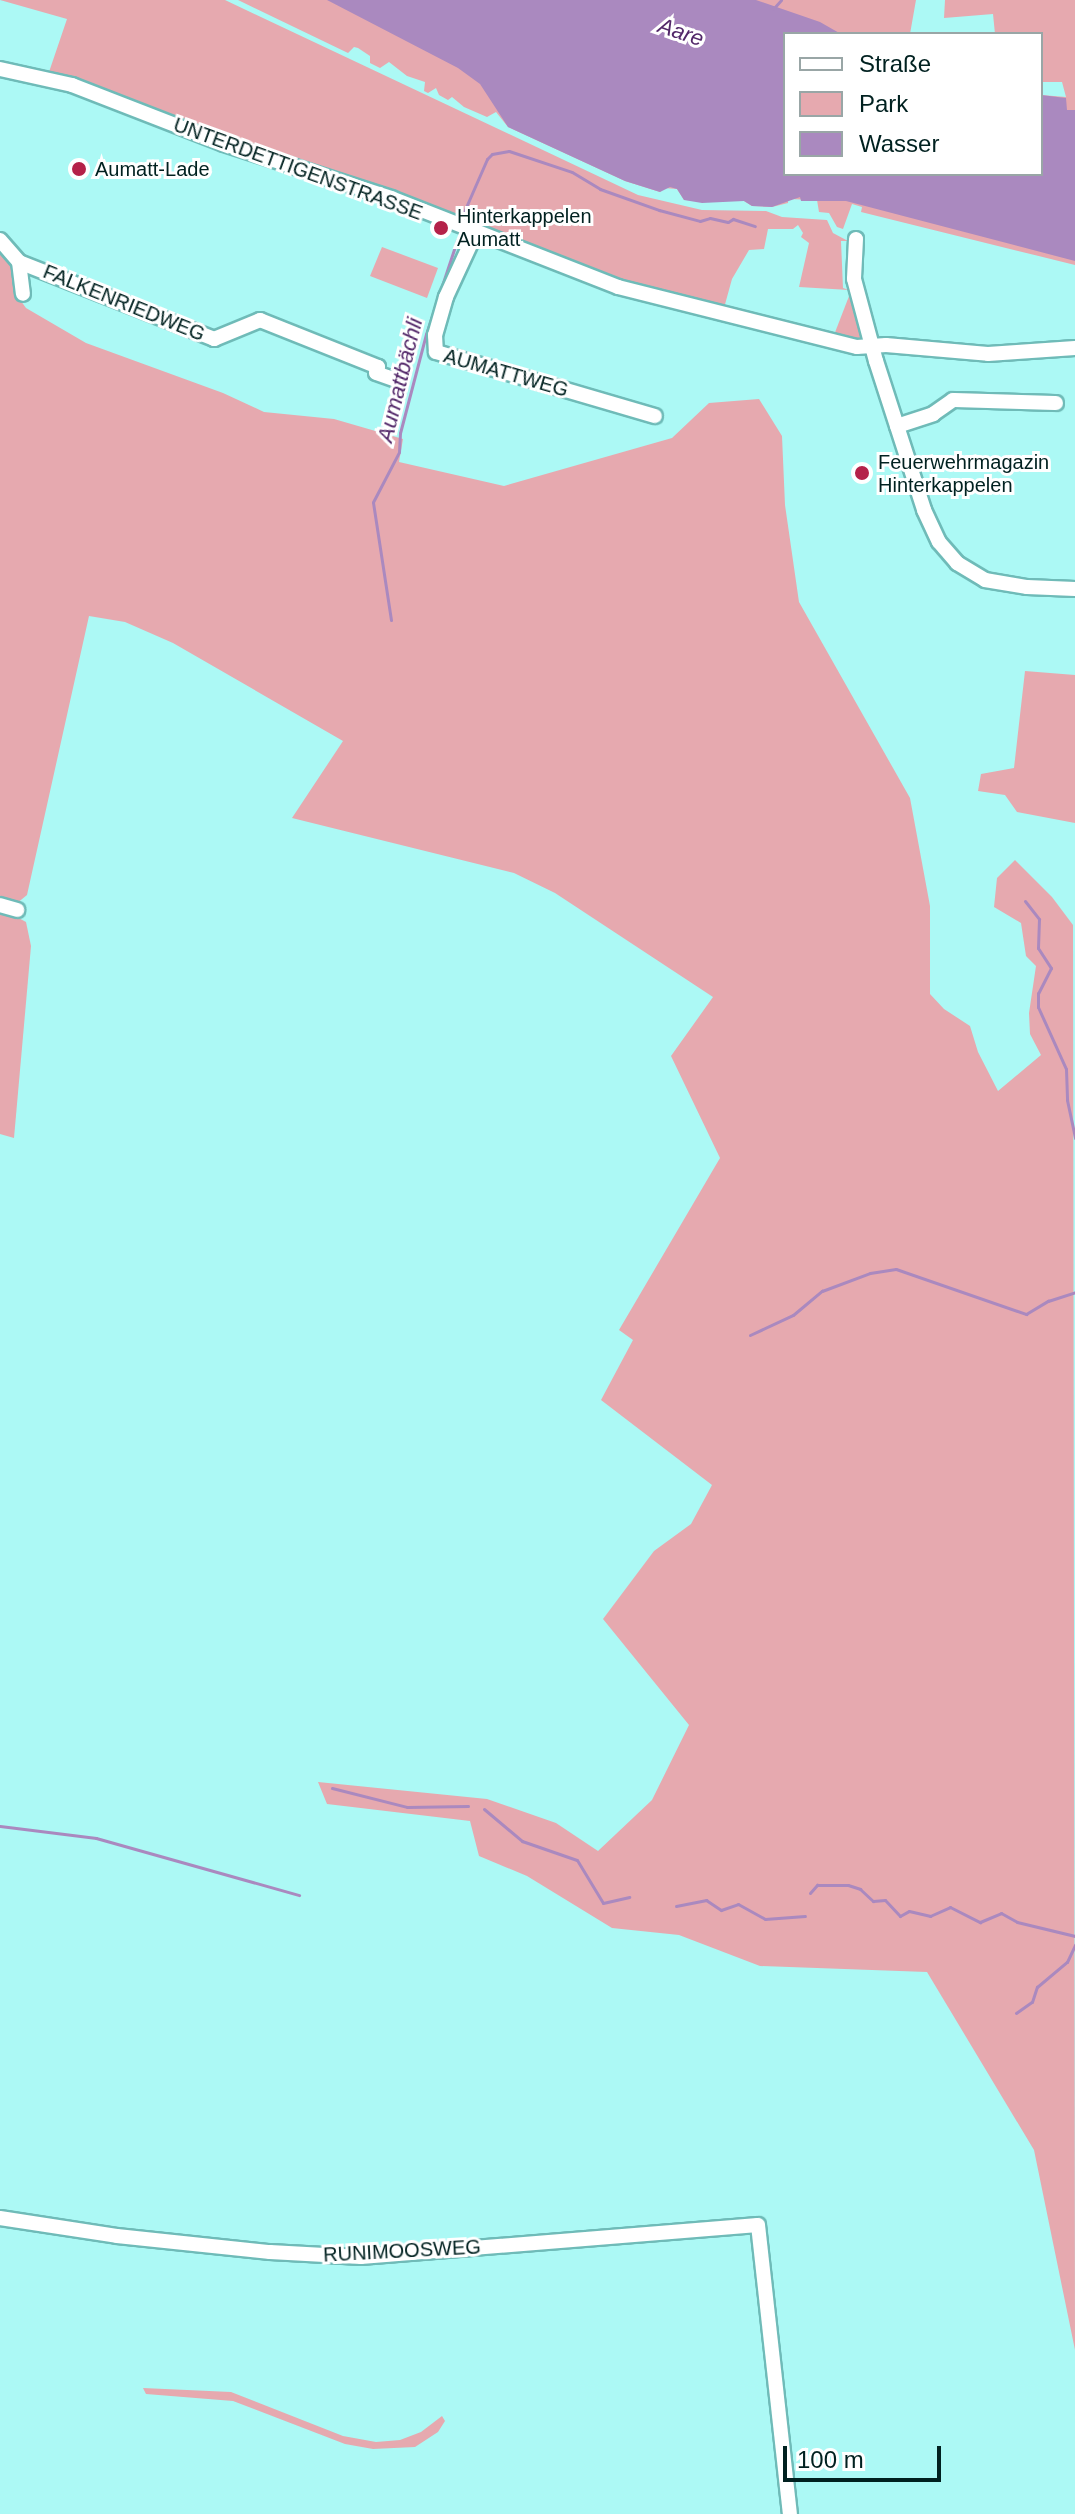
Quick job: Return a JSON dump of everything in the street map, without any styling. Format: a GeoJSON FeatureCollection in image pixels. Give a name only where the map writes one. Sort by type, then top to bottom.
{"type":"FeatureCollection","features":[{"type":"Feature","properties":{"kind":"street","name":"UNTERDETTIGENSTRASSE"},"geometry":{"type":"LineString","coordinates":[[0,69],[62,81],[188,130],[391,198],[607,284],[857,347],[872,345],[988,354],[1075,348]]}},
{"type":"Feature","properties":{"kind":"street","name":"AUMATTWEG"},"geometry":{"type":"LineString","coordinates":[[476,232],[446,297],[435,335],[436,352],[655,416]]}},
{"type":"Feature","properties":{"kind":"street"},"geometry":{"type":"LineString","coordinates":[[856,239],[854,279],[897,426],[933,530],[957,563],[975,575],[997,583],[1075,589]]}},
{"type":"Feature","properties":{"kind":"street","name":"FALKENRIEDWEG"},"geometry":{"type":"LineString","coordinates":[[0,240],[19,262],[214,339],[260,320],[378,367],[376,373],[399,381]]}},
{"type":"Feature","properties":{"kind":"street","name":"FALKENRIEDWEG"},"geometry":{"type":"LineString","coordinates":[[19,262],[23,294]]}},
{"type":"Feature","properties":{"kind":"street"},"geometry":{"type":"LineString","coordinates":[[897,426],[933,414],[953,400],[1056,403]]}},
{"type":"Feature","properties":{"kind":"street"},"geometry":{"type":"LineString","coordinates":[[0,905],[17,910]]}},
{"type":"Feature","properties":{"kind":"street","name":"RUNIMOOSWEG"},"geometry":{"type":"LineString","coordinates":[[0,2218],[117,2236],[270,2252],[361,2257],[758,2225],[790,2514]]}},
{"type":"Feature","properties":{"kind":"green space"},"geometry":{"type":"Polygon","coordinates":[[[0,0],[225,0],[638,195],[702,210],[766,211],[782,217],[827,220],[833,233],[848,241],[841,241],[843,288],[849,290],[799,287],[809,243],[801,237],[803,233],[798,225],[793,229],[768,229],[764,249],[749,250],[732,279],[724,308],[601,276],[49,72],[67,19],[0,0]]]}},
{"type":"Feature","properties":{"kind":"green space"},"geometry":{"type":"Polygon","coordinates":[[[238,0],[916,0],[910,32],[783,32],[783,176],[1043,176],[1043,95],[1066,97],[1062,82],[1043,82],[1043,32],[995,32],[993,14],[944,18],[945,0],[1075,0],[1075,265],[861,212],[862,207],[852,204],[843,229],[837,227],[829,213],[819,212],[817,200],[788,199],[788,203],[772,207],[752,206],[744,201],[684,200],[677,189],[664,188],[660,192],[625,181],[508,127],[496,112],[487,117],[464,107],[452,97],[448,100],[439,95],[436,88],[428,93],[424,91],[425,82],[407,76],[389,62],[380,68],[370,63],[370,56],[358,48],[354,47],[348,53],[238,0]]]}},
{"type":"Feature","properties":{"kind":"green space"},"geometry":{"type":"Polygon","coordinates":[[[0,246],[12,267],[18,297],[26,308],[86,343],[223,393],[264,412],[334,419],[403,439],[399,462],[504,486],[672,438],[709,403],[759,399],[782,436],[785,505],[799,602],[910,798],[930,906],[930,994],[944,1009],[970,1026],[978,1052],[998,1091],[1041,1055],[1030,1034],[1029,1013],[1036,966],[1026,956],[1021,923],[994,907],[997,878],[1015,860],[1052,897],[1073,925],[1075,2350],[1034,2150],[927,1972],[760,1966],[679,1935],[612,1928],[527,1876],[479,1856],[470,1821],[327,1804],[318,1782],[487,1799],[556,1823],[598,1851],[652,1800],[689,1725],[603,1619],[654,1551],[691,1524],[712,1485],[601,1400],[633,1340],[619,1330],[720,1158],[671,1056],[713,997],[555,893],[514,873],[292,818],[343,741],[173,643],[125,622],[89,616],[27,895],[16,904],[0,899],[0,246]]]}},
{"type":"Feature","properties":{"kind":"green space"},"geometry":{"type":"Polygon","coordinates":[[[382,247],[438,268],[427,298],[370,276],[382,247]]]}},
{"type":"Feature","properties":{"kind":"green space"},"geometry":{"type":"Polygon","coordinates":[[[851,291],[865,334],[857,341],[834,335],[851,291]]]}},
{"type":"Feature","properties":{"kind":"green space"},"geometry":{"type":"Polygon","coordinates":[[[1025,671],[1075,675],[1075,823],[1017,812],[1005,795],[978,791],[981,774],[1014,768],[1025,671]]]}},
{"type":"Feature","properties":{"kind":"green space"},"geometry":{"type":"Polygon","coordinates":[[[0,908],[26,922],[31,946],[14,1138],[0,1134],[0,908]]]}},
{"type":"Feature","properties":{"kind":"green space"},"geometry":{"type":"Polygon","coordinates":[[[143,2388],[231,2392],[343,2436],[376,2442],[400,2440],[421,2432],[442,2416],[445,2421],[438,2432],[415,2447],[373,2449],[345,2444],[233,2401],[146,2394],[143,2388]]]}},
{"type":"Feature","properties":{"kind":"water","name":"Aare"},"geometry":{"type":"Polygon","coordinates":[[[327,0],[756,0],[820,22],[838,32],[783,32],[783,176],[1043,176],[1043,95],[1066,98],[1067,110],[1075,110],[1075,261],[846,201],[801,201],[800,197],[772,207],[752,206],[744,201],[702,203],[684,200],[677,189],[670,187],[660,192],[625,181],[508,127],[480,84],[458,68],[327,0]]]}},
{"type":"Feature","properties":{"kind":"waterway"},"geometry":{"type":"LineString","coordinates":[[773,9],[781,0]]}},
{"type":"Feature","properties":{"kind":"waterway","name":"Aumattbächli"},"geometry":{"type":"LineString","coordinates":[[463,214],[487,159],[492,154],[509,151],[572,172],[600,189],[659,210],[700,221],[710,218],[728,222],[733,219],[755,226]]}},
{"type":"Feature","properties":{"kind":"waterway","name":"Aumattbächli"},"geometry":{"type":"LineString","coordinates":[[391,620],[373,502],[399,452],[400,433],[426,334],[457,240]]}},
{"type":"Feature","properties":{"kind":"waterway"},"geometry":{"type":"LineString","coordinates":[[1025,901],[1039,919],[1038,948],[1051,968],[1038,993],[1038,1007],[1066,1069],[1067,1100],[1075,1138]]}},
{"type":"Feature","properties":{"kind":"waterway"},"geometry":{"type":"LineString","coordinates":[[750,1335],[793,1315],[822,1291],[870,1273],[896,1269],[1026,1314],[1048,1301],[1075,1292]]}},
{"type":"Feature","properties":{"kind":"waterway"},"geometry":{"type":"LineString","coordinates":[[332,1788],[407,1807],[468,1806]]}},
{"type":"Feature","properties":{"kind":"waterway"},"geometry":{"type":"LineString","coordinates":[[484,1809],[522,1841],[577,1860],[603,1903],[629,1897]]}},
{"type":"Feature","properties":{"kind":"waterway"},"geometry":{"type":"LineString","coordinates":[[0,1826],[96,1838],[299,1895]]}},
{"type":"Feature","properties":{"kind":"waterway"},"geometry":{"type":"LineString","coordinates":[[810,1893],[817,1885],[848,1885],[860,1889],[873,1901],[885,1900],[900,1916],[909,1911],[930,1916],[950,1907],[980,1922],[1001,1913],[1017,1922],[1075,1936]]}},
{"type":"Feature","properties":{"kind":"waterway"},"geometry":{"type":"LineString","coordinates":[[676,1906],[706,1900],[721,1910],[738,1904],[765,1919],[805,1916]]}},
{"type":"Feature","properties":{"kind":"waterway"},"geometry":{"type":"LineString","coordinates":[[1016,2013],[1032,2002],[1037,1987],[1067,1962],[1075,1945]]}},
{"type":"Feature","properties":{"kind":"place","name":"Aumatt-Lade"},"geometry":{"type":"Point","coordinates":[79,169]}},
{"type":"Feature","properties":{"kind":"place","name":"Hinterkappelen Aumatt"},"geometry":{"type":"Point","coordinates":[441,228]}},
{"type":"Feature","properties":{"kind":"place","name":"Feuerwehrmagazin Hinterkappelen"},"geometry":{"type":"Point","coordinates":[862,473]}}]}
